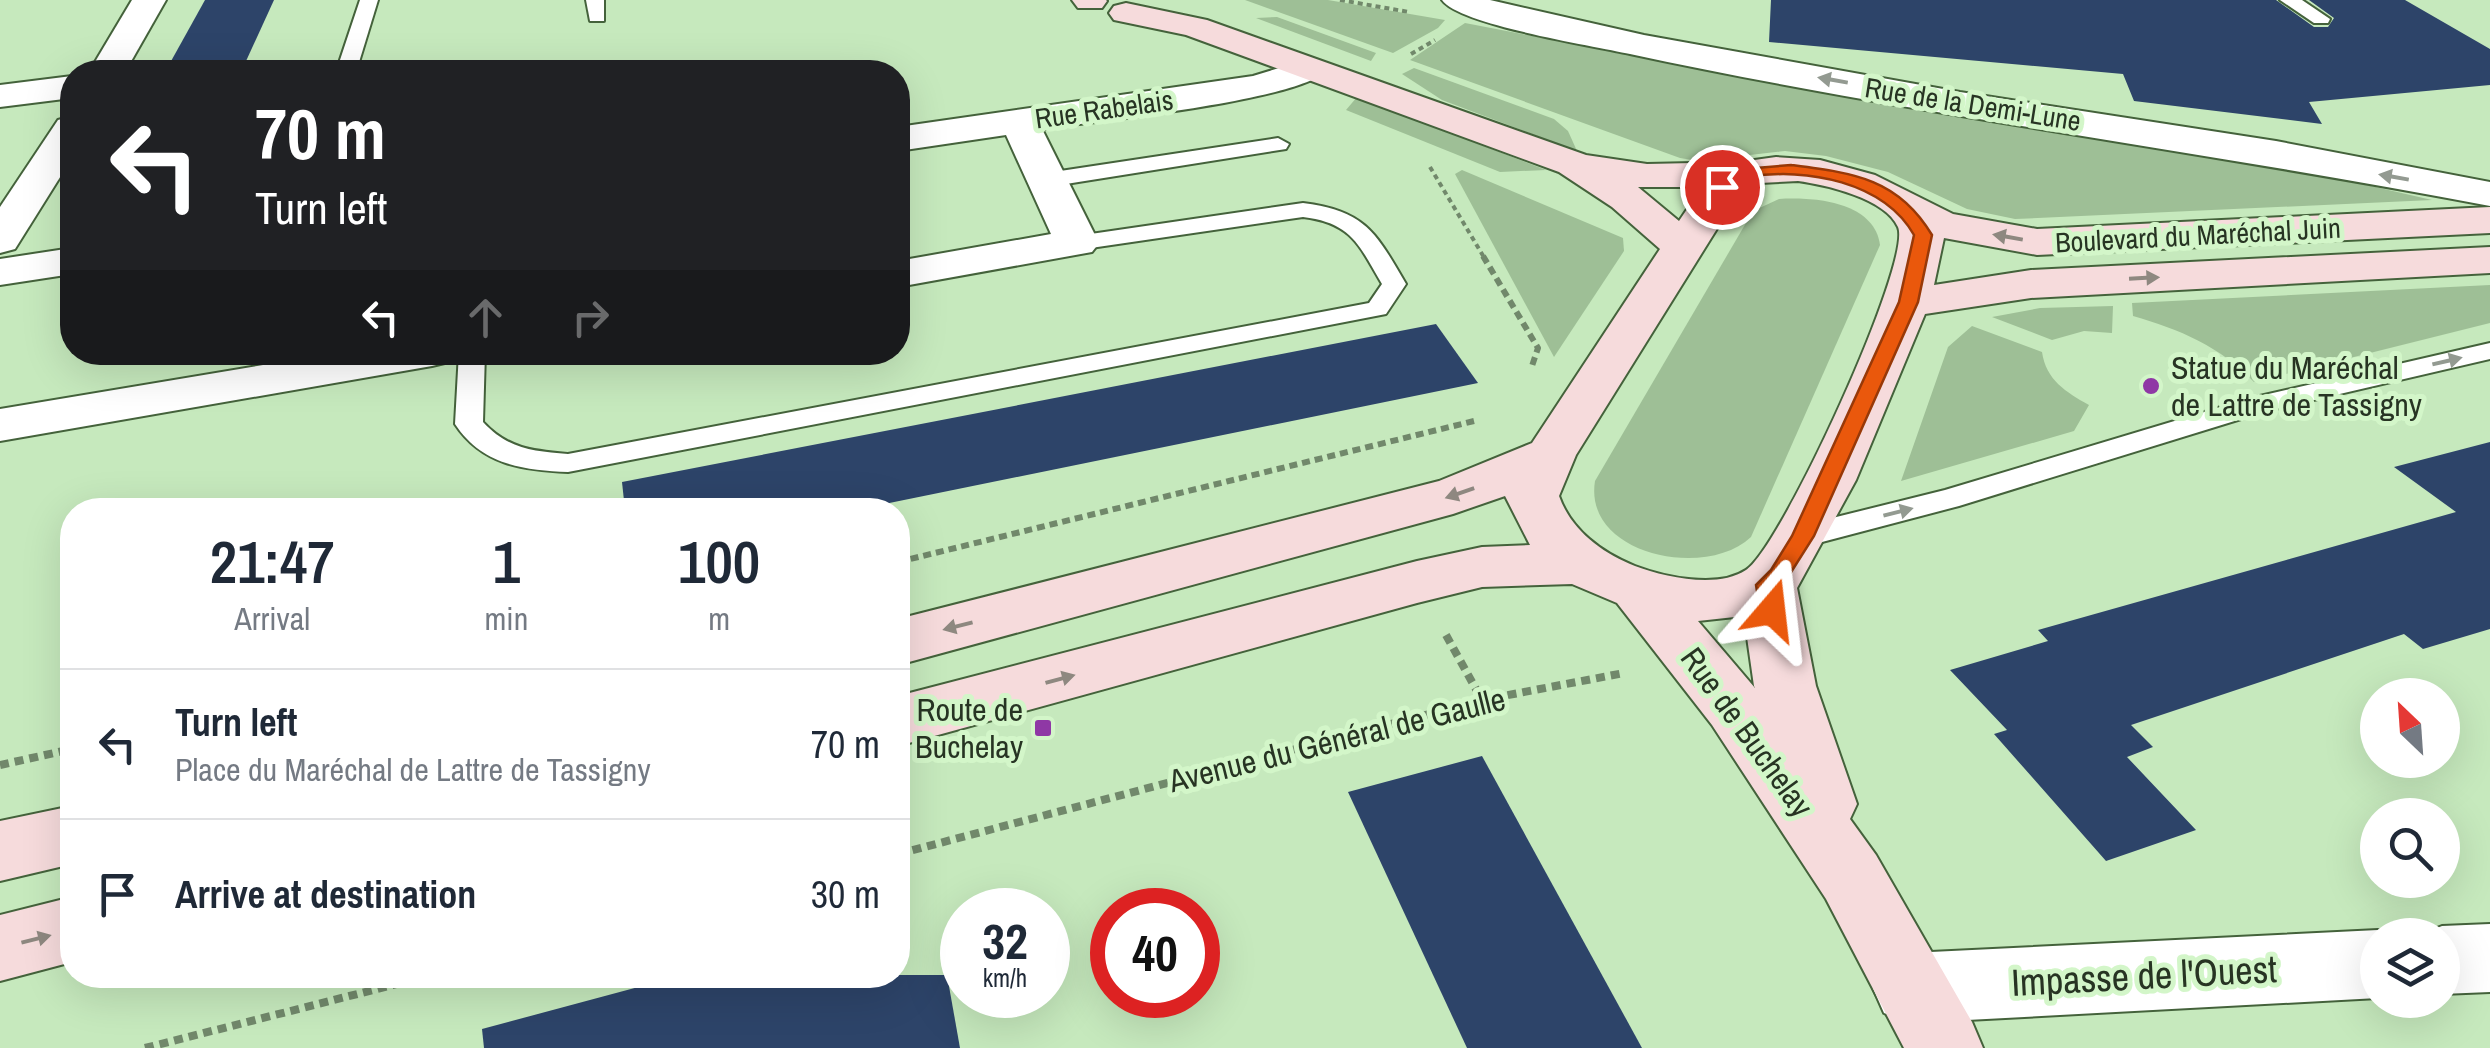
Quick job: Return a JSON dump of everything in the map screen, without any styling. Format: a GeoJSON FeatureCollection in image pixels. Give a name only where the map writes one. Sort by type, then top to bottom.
{"type":"FeatureCollection","features":[{"type":"Feature","properties":{"kind":"main road"},"geometry":{"type":"LineString","coordinates":[[1089,0],[1104,9],[1178,22],[1572,164],[1628,198],[1683,246]]}},
{"type":"Feature","properties":{"kind":"main road"},"geometry":{"type":"LineString","coordinates":[[1126,13],[1152,11],[1178,0]]}},
{"type":"Feature","properties":{"kind":"main road"},"geometry":{"type":"LineString","coordinates":[[1198,0],[1378,72],[1466,124]]}},
{"type":"Feature","properties":{"kind":"main road","name":"Boulevard du Maréchal Juin"},"geometry":{"type":"LineString","coordinates":[[1572,164],[1647,176],[1791,170],[1834,176],[1881,192],[1910,212],[2038,242],[2490,220]]}},
{"type":"Feature","properties":{"kind":"main road"},"geometry":{"type":"LineString","coordinates":[[1738,174],[1722,187],[1683,246],[1550,455],[1532,496],[1544,527],[1583,563],[1600,575],[1639,590],[1720,600],[1745,596],[1786,561],[1908,302],[1923,248],[1923,235],[1910,212]]}},
{"type":"Feature","properties":{"kind":"main road","name":"Boulevard du Maréchal Juin"},"geometry":{"type":"LineString","coordinates":[[1908,302],[2031,284],[2490,260]]}},
{"type":"Feature","properties":{"kind":"main road"},"geometry":{"type":"LineString","coordinates":[[910,639],[1453,496],[1510,476],[1550,455]]}},
{"type":"Feature","properties":{"kind":"main road","name":"Rue de Buchelay"},"geometry":{"type":"LineString","coordinates":[[1786,561],[1784,686],[1850,877]]}},
{"type":"Feature","properties":{"kind":"main road"},"geometry":{"type":"LineString","coordinates":[[910,717],[1433,578],[1482,568],[1583,563]]}},
{"type":"Feature","properties":{"kind":"main road","name":"Rue de Buchelay"},"geometry":{"type":"LineString","coordinates":[[1639,590],[1734,707],[1850,877],[1928,1018]]}},
{"type":"Feature","properties":{"kind":"main road"},"geometry":{"type":"LineString","coordinates":[[0,852],[60,838]]}},
{"type":"Feature","properties":{"kind":"main road"},"geometry":{"type":"LineString","coordinates":[[0,948],[60,933]]}},
{"type":"Feature","properties":{"kind":"street"},"geometry":{"type":"LineString","coordinates":[[115,60],[149,0]]}},
{"type":"Feature","properties":{"kind":"street","name":"Rue de la Demi-Lune"},"geometry":{"type":"LineString","coordinates":[[1459,0],[1499,15],[1663,49],[1960,103],[2276,152],[2490,194]]}},
{"type":"Feature","properties":{"kind":"street","name":"Rue Rabelais"},"geometry":{"type":"LineString","coordinates":[[910,138],[1258,86],[1308,70]]}},
{"type":"Feature","properties":{"kind":"street"},"geometry":{"type":"LineString","coordinates":[[0,96],[60,88]]}},
{"type":"Feature","properties":{"kind":"street"},"geometry":{"type":"LineString","coordinates":[[910,272],[1076,243],[1019,122]]}},
{"type":"Feature","properties":{"kind":"street"},"geometry":{"type":"LineString","coordinates":[[0,240],[60,147]]}},
{"type":"Feature","properties":{"kind":"street"},"geometry":{"type":"LineString","coordinates":[[0,272],[60,263]]}},
{"type":"Feature","properties":{"kind":"street"},"geometry":{"type":"LineString","coordinates":[[0,426],[356,365]]}},
{"type":"Feature","properties":{"kind":"street"},"geometry":{"type":"LineString","coordinates":[[2460,959],[2490,958]]}},
{"type":"Feature","properties":{"kind":"street","name":"Impasse de l'Ouest"},"geometry":{"type":"LineString","coordinates":[[1928,1018],[2360,966]]}},
{"type":"Feature","properties":{"kind":"lane"},"geometry":{"type":"LineString","coordinates":[[350,60],[369,0]]}},
{"type":"Feature","properties":{"kind":"lane"},"geometry":{"type":"LineString","coordinates":[[2289,0],[2321,19]]}},
{"type":"Feature","properties":{"kind":"lane"},"geometry":{"type":"LineString","coordinates":[[1047,180],[1278,144]]}},
{"type":"Feature","properties":{"kind":"lane"},"geometry":{"type":"LineString","coordinates":[[472,365],[470,424],[487,446],[515,459],[568,462],[1377,309],[1394,284],[1358,226],[1333,212],[1303,210],[1076,243]]}},
{"type":"Feature","properties":{"kind":"lane"},"geometry":{"type":"LineString","coordinates":[[1786,561],[1950,499],[2261,404],[2490,351]]}},
{"type":"Feature","properties":{"kind":"path"},"geometry":{"type":"LineString","coordinates":[[1340,0],[1417,13]]}},
{"type":"Feature","properties":{"kind":"path"},"geometry":{"type":"LineString","coordinates":[[1378,72],[1443,35]]}},
{"type":"Feature","properties":{"kind":"path"},"geometry":{"type":"LineString","coordinates":[[910,559],[1298,463]]}},
{"type":"Feature","properties":{"kind":"path","name":"Avenue du Général de Gaulle"},"geometry":{"type":"LineString","coordinates":[[910,851],[1482,700],[1663,665],[1699,664]]}},
{"type":"Feature","properties":{"kind":"path"},"geometry":{"type":"LineString","coordinates":[[0,765],[60,752]]}},
{"type":"Feature","properties":{"kind":"path"},"geometry":{"type":"LineString","coordinates":[[145,1048],[381,988]]}},
{"type":"Feature","properties":{"kind":"green space"},"geometry":{"type":"Polygon","coordinates":[[[1245,0],[1328,0],[1445,20],[1438,28],[1393,53],[1245,0]]]}},
{"type":"Feature","properties":{"kind":"green space"},"geometry":{"type":"Polygon","coordinates":[[[1277,17],[1376,53],[1371,61],[1256,18],[1277,17]]]}},
{"type":"Feature","properties":{"kind":"green space"},"geometry":{"type":"Polygon","coordinates":[[[1465,23],[1779,83],[2297,169],[2432,200],[2015,219],[1967,209],[1888,172],[1826,156],[1785,151],[1698,161],[1680,158],[1410,60],[1465,23]]]}},
{"type":"Feature","properties":{"kind":"green space"},"geometry":{"type":"Polygon","coordinates":[[[1414,68],[1554,119],[1568,131],[1577,151],[1442,100],[1402,74],[1414,68]]]}},
{"type":"Feature","properties":{"kind":"green space"},"geometry":{"type":"Polygon","coordinates":[[[1357,97],[1546,170],[1500,172],[1346,110],[1357,97]]]}},
{"type":"Feature","properties":{"kind":"green space"},"geometry":{"type":"Polygon","coordinates":[[[1462,170],[1623,238],[1624,251],[1554,357],[1455,174],[1462,170]]]}},
{"type":"Feature","properties":{"kind":"green space"},"geometry":{"type":"Polygon","coordinates":[[[1779,199],[1824,201],[1854,211],[1875,230],[1880,245],[1751,537],[1731,550],[1706,557],[1652,553],[1627,543],[1608,527],[1596,506],[1595,481],[1753,211],[1779,199]]]}},
{"type":"Feature","properties":{"kind":"green space"},"geometry":{"type":"Polygon","coordinates":[[[2490,285],[2490,323],[2254,382],[2228,359],[2198,341],[2133,316],[2132,303],[2490,285]]]}},
{"type":"Feature","properties":{"kind":"green space"},"geometry":{"type":"Polygon","coordinates":[[[2113,306],[2112,333],[2084,331],[2052,340],[1992,317],[2040,308],[2113,306]]]}},
{"type":"Feature","properties":{"kind":"green space"},"geometry":{"type":"Polygon","coordinates":[[[1972,326],[2042,352],[2053,378],[2089,405],[2074,431],[1901,481],[1948,347],[1972,326]]]}},
{"type":"Feature","properties":{"kind":"building"},"geometry":{"type":"Polygon","coordinates":[[[205,0],[274,0],[246,60],[172,60],[205,0]]]}},
{"type":"Feature","properties":{"kind":"building"},"geometry":{"type":"Polygon","coordinates":[[[1771,0],[2276,0],[2314,27],[2328,27],[2334,18],[2309,0],[2405,0],[2490,49],[2490,85],[2309,102],[2322,124],[2134,101],[2123,74],[1769,42],[1771,0]]]}},
{"type":"Feature","properties":{"kind":"building"},"geometry":{"type":"Polygon","coordinates":[[[1436,324],[1478,383],[910,499],[624,498],[622,482],[1436,324]]]}},
{"type":"Feature","properties":{"kind":"building"},"geometry":{"type":"Polygon","coordinates":[[[2490,442],[2490,629],[2423,649],[2404,634],[2131,725],[2153,747],[2127,757],[2196,830],[2106,861],[1994,734],[2007,730],[1950,670],[2048,641],[2038,630],[2456,512],[2394,467],[2490,442]]]}},
{"type":"Feature","properties":{"kind":"building"},"geometry":{"type":"Polygon","coordinates":[[[1482,756],[1642,1048],[1467,1048],[1348,792],[1482,756]]]}},
{"type":"Feature","properties":{"kind":"building"},"geometry":{"type":"Polygon","coordinates":[[[910,975],[940,975],[940,1018],[955,1018],[960,1048],[484,1048],[482,1029],[635,988],[910,988],[910,975]]]}},
{"type":"Feature","properties":{"kind":"place","name":"Statue du Maréchal de Lattre de Tassigny"},"geometry":{"type":"Point","coordinates":[2151,386]}},
{"type":"Feature","properties":{"kind":"place","name":"Route de Buchelay"},"geometry":{"type":"Point","coordinates":[1043,728]}},
{"type":"Feature","properties":{"kind":"route"},"geometry":{"type":"LineString","coordinates":[[1722,187],[1738,174],[1766,170],[1812,171],[1834,176],[1860,183],[1896,201],[1910,212],[1923,235],[1908,302],[1803,536],[1780,576],[1768,585],[1772,610]]}}]}
